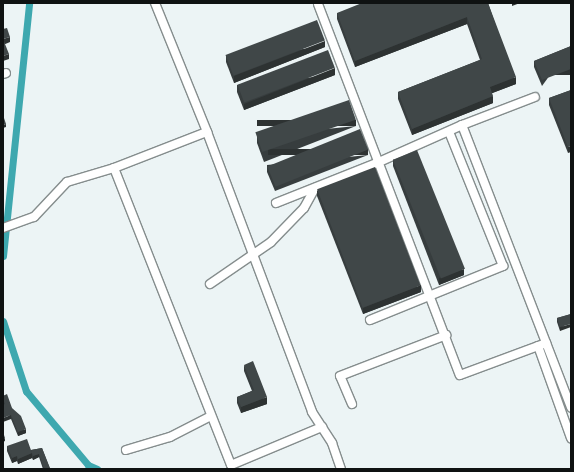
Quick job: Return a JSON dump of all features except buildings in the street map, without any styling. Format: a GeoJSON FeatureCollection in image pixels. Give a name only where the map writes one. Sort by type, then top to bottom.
{"type":"FeatureCollection","features":[{"type":"Feature","properties":{"kind":"street"},"geometry":{"type":"LineString","coordinates":[[155,3],[207,132],[312,412],[332,443],[341,469]]}},
{"type":"Feature","properties":{"kind":"street"},"geometry":{"type":"LineString","coordinates":[[318,4],[431,295],[460,375],[542,345]]}},
{"type":"Feature","properties":{"kind":"street"},"geometry":{"type":"LineString","coordinates":[[276,203],[379,162],[462,125],[535,97]]}},
{"type":"Feature","properties":{"kind":"street"},"geometry":{"type":"LineString","coordinates":[[462,125],[542,345],[571,438]]}},
{"type":"Feature","properties":{"kind":"street"},"geometry":{"type":"LineString","coordinates":[[3,228],[34,217],[67,182],[114,168],[207,132]]}},
{"type":"Feature","properties":{"kind":"street"},"geometry":{"type":"LineString","coordinates":[[370,320],[503,266],[449,132]]}},
{"type":"Feature","properties":{"kind":"street"},"geometry":{"type":"LineString","coordinates":[[114,168],[231,465],[322,427]]}},
{"type":"Feature","properties":{"kind":"street"},"geometry":{"type":"LineString","coordinates":[[210,284],[270,242],[304,208],[315,188]]}},
{"type":"Feature","properties":{"kind":"street"},"geometry":{"type":"LineString","coordinates":[[352,404],[340,376],[446,335]]}},
{"type":"Feature","properties":{"kind":"street"},"geometry":{"type":"LineString","coordinates":[[542,345],[571,408]]}},
{"type":"Feature","properties":{"kind":"street"},"geometry":{"type":"LineString","coordinates":[[126,450],[170,437],[211,416]]}},
{"type":"Feature","properties":{"kind":"waterway"},"geometry":{"type":"LineString","coordinates":[[3,256],[29,3]]}},
{"type":"Feature","properties":{"kind":"waterway"},"geometry":{"type":"LineString","coordinates":[[3,321],[26,391],[88,465],[97,469]]}}]}
